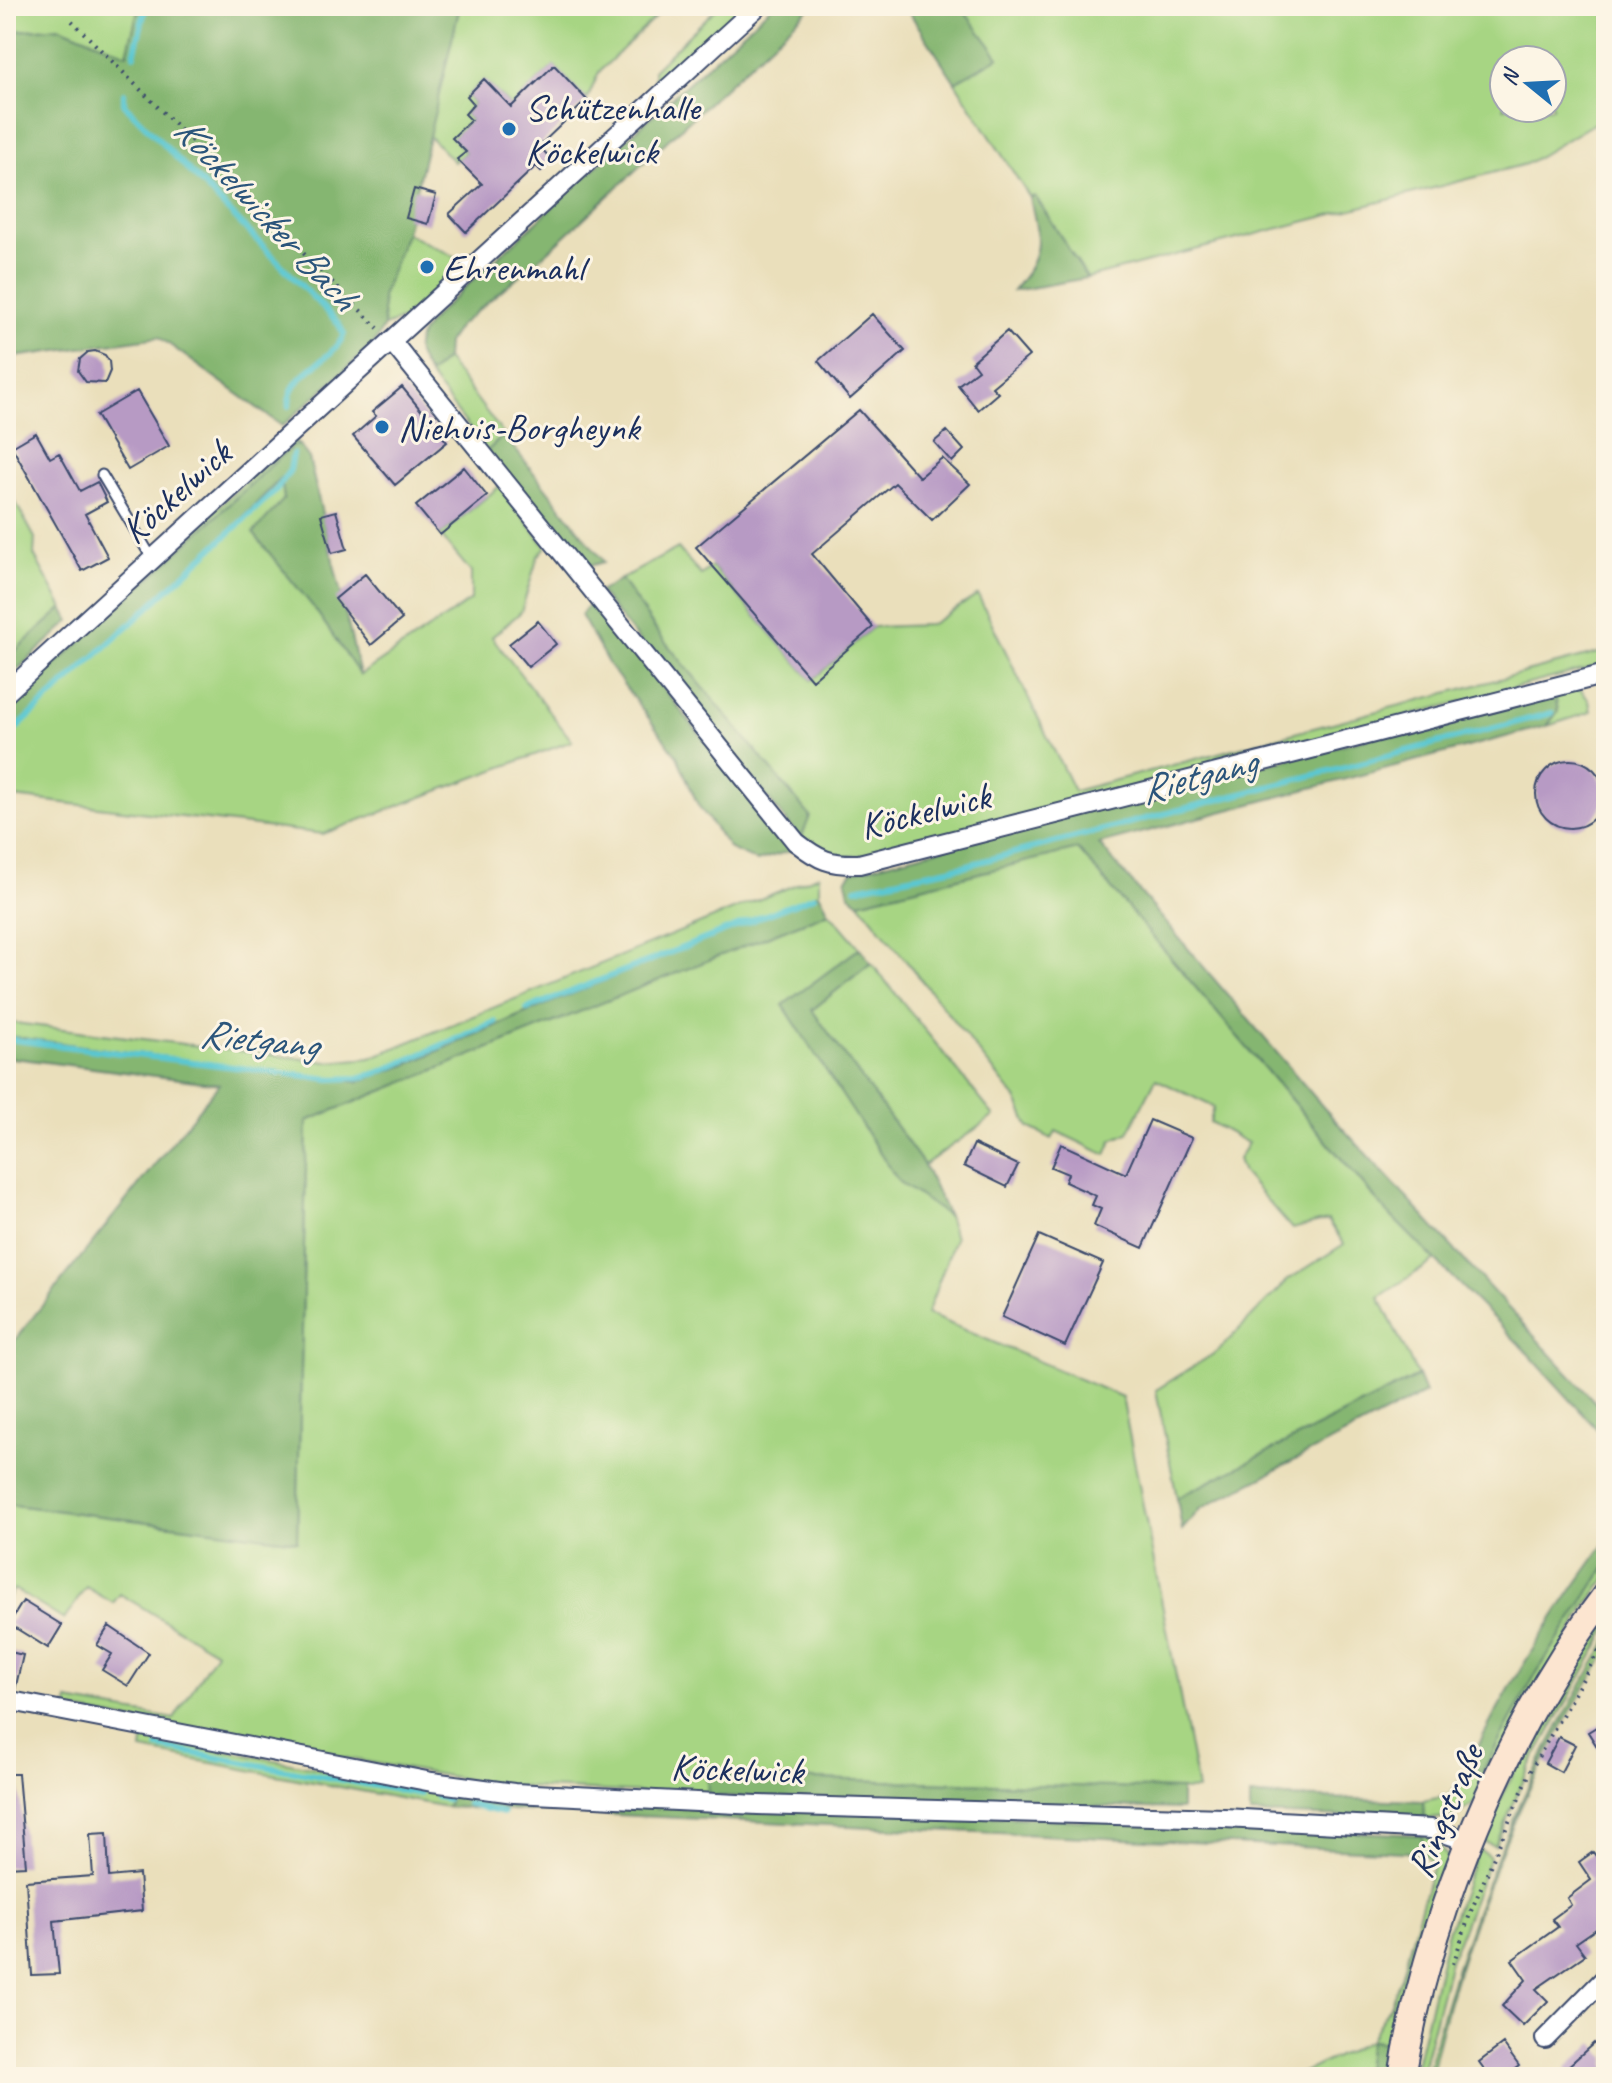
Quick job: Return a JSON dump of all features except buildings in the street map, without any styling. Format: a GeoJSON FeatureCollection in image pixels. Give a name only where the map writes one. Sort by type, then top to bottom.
{"type":"FeatureCollection","features":[{"type":"Feature","properties":{"kind":"main road","name":"Ringstraße"},"geometry":{"type":"LineString","coordinates":[[1402,2077],[1426,1969],[1449,1893],[1504,1766],[1531,1714],[1562,1659],[1606,1595]]}},
{"type":"Feature","properties":{"kind":"street","name":"Köckelwick"},"geometry":{"type":"LineString","coordinates":[[6,693],[758,6]]}},
{"type":"Feature","properties":{"kind":"street","name":"Köckelwick"},"geometry":{"type":"LineString","coordinates":[[392,342],[796,842],[834,865],[859,864],[1606,674]]}},
{"type":"Feature","properties":{"kind":"street","name":"Köckelwick"},"geometry":{"type":"LineString","coordinates":[[6,1700],[387,1774],[514,1793],[758,1805],[1010,1811],[1431,1829],[1471,1842]]}},
{"type":"Feature","properties":{"kind":"street"},"geometry":{"type":"LineString","coordinates":[[1545,2039],[1606,1977]]}},
{"type":"Feature","properties":{"kind":"lane"},"geometry":{"type":"LineString","coordinates":[[102,475],[153,560]]}},
{"type":"Feature","properties":{"kind":"path"},"geometry":{"type":"LineString","coordinates":[[72,21],[392,342]]}},
{"type":"Feature","properties":{"kind":"path"},"geometry":{"type":"LineString","coordinates":[[1452,1969],[1471,1911],[1532,1768],[1606,1637]]}},
{"type":"Feature","properties":{"kind":"green space"},"geometry":{"type":"Polygon","coordinates":[[[6,6],[139,6],[128,55],[60,27],[6,32],[6,6]]]}},
{"type":"Feature","properties":{"kind":"green space"},"geometry":{"type":"Polygon","coordinates":[[[139,6],[460,6],[406,233],[382,297],[384,326],[374,344],[282,426],[159,337],[6,358],[6,32],[60,27],[127,54],[139,6]]]}},
{"type":"Feature","properties":{"kind":"green space"},"geometry":{"type":"Polygon","coordinates":[[[460,6],[667,6],[599,72],[587,100],[554,66],[511,107],[484,80],[467,96],[474,104],[465,114],[471,120],[453,138],[466,152],[454,162],[428,135],[460,6]]]}},
{"type":"Feature","properties":{"kind":"green space"},"geometry":{"type":"Polygon","coordinates":[[[719,6],[748,6],[659,84],[654,80],[654,69],[719,6]]]}},
{"type":"Feature","properties":{"kind":"green space"},"geometry":{"type":"Polygon","coordinates":[[[772,6],[812,6],[552,248],[459,326],[447,343],[446,359],[429,375],[418,354],[417,343],[433,318],[772,6]]]}},
{"type":"Feature","properties":{"kind":"green space"},"geometry":{"type":"Polygon","coordinates":[[[905,6],[960,6],[999,57],[955,82],[905,6]]]}},
{"type":"Feature","properties":{"kind":"green space"},"geometry":{"type":"Polygon","coordinates":[[[960,6],[1259,6],[1265,16],[1291,6],[1606,6],[1606,116],[1526,164],[1087,278],[1035,196],[1030,198],[955,82],[998,57],[960,6]]]}},
{"type":"Feature","properties":{"kind":"green space"},"geometry":{"type":"Polygon","coordinates":[[[1035,196],[1087,278],[1013,291],[1034,258],[1037,237],[1030,198],[1035,196]]]}},
{"type":"Feature","properties":{"kind":"green space"},"geometry":{"type":"Polygon","coordinates":[[[406,233],[460,259],[464,264],[404,319],[384,326],[382,297],[406,233]]]}},
{"type":"Feature","properties":{"kind":"green space"},"geometry":{"type":"Polygon","coordinates":[[[446,359],[504,435],[487,451],[429,375],[446,359]]]}},
{"type":"Feature","properties":{"kind":"green space"},"geometry":{"type":"Polygon","coordinates":[[[413,379],[457,433],[451,437],[426,408],[428,406],[409,382],[413,379]]]}},
{"type":"Feature","properties":{"kind":"green space"},"geometry":{"type":"Polygon","coordinates":[[[504,435],[604,562],[589,566],[578,562],[487,451],[504,435]]]}},
{"type":"Feature","properties":{"kind":"green space"},"geometry":{"type":"Polygon","coordinates":[[[293,439],[299,445],[291,446],[6,711],[6,701],[293,439]]]}},
{"type":"Feature","properties":{"kind":"green space"},"geometry":{"type":"Polygon","coordinates":[[[299,445],[309,458],[360,675],[315,609],[253,533],[284,499],[281,478],[226,535],[6,737],[6,711],[292,446],[299,445]]]}},
{"type":"Feature","properties":{"kind":"green space"},"geometry":{"type":"Polygon","coordinates":[[[282,477],[284,499],[315,609],[360,675],[471,600],[471,572],[440,535],[500,486],[546,547],[538,556],[521,612],[492,637],[572,741],[323,834],[6,796],[6,737],[226,535],[282,477]]]}},
{"type":"Feature","properties":{"kind":"green space"},"geometry":{"type":"Polygon","coordinates":[[[6,485],[35,538],[34,555],[63,608],[6,659],[6,485]]]}},
{"type":"Feature","properties":{"kind":"green space"},"geometry":{"type":"Polygon","coordinates":[[[678,548],[701,575],[712,566],[812,680],[873,627],[930,625],[978,595],[1074,791],[1606,651],[1606,664],[876,854],[835,858],[801,839],[621,579],[678,548]]]}},
{"type":"Feature","properties":{"kind":"green space"},"geometry":{"type":"Polygon","coordinates":[[[621,579],[657,632],[810,816],[801,839],[599,592],[621,579]]]}},
{"type":"Feature","properties":{"kind":"green space"},"geometry":{"type":"Polygon","coordinates":[[[592,600],[793,850],[757,861],[730,849],[698,805],[677,756],[609,665],[581,615],[592,600]]]}},
{"type":"Feature","properties":{"kind":"green space"},"geometry":{"type":"Polygon","coordinates":[[[63,608],[70,621],[6,680],[6,659],[63,608]]]}},
{"type":"Feature","properties":{"kind":"green space"},"geometry":{"type":"Polygon","coordinates":[[[1579,688],[1589,700],[1591,712],[1547,726],[1558,711],[1554,690],[1579,688]]]}},
{"type":"Feature","properties":{"kind":"green space"},"geometry":{"type":"Polygon","coordinates":[[[1554,690],[1558,711],[1547,726],[1099,844],[1323,1107],[1606,1414],[1606,1439],[1523,1348],[1385,1210],[1078,849],[859,902],[849,894],[846,880],[852,872],[1554,690]]]}},
{"type":"Feature","properties":{"kind":"green space"},"geometry":{"type":"Polygon","coordinates":[[[1078,849],[1385,1210],[1435,1260],[1379,1297],[1418,1376],[1177,1498],[1156,1390],[1218,1351],[1288,1280],[1344,1244],[1328,1220],[1292,1229],[1243,1173],[1238,1159],[1248,1143],[1210,1122],[1214,1107],[1156,1079],[1128,1133],[1112,1140],[1106,1155],[1056,1131],[1052,1139],[1029,1127],[1017,1100],[859,902],[1078,849]]]}},
{"type":"Feature","properties":{"kind":"green space"},"geometry":{"type":"Polygon","coordinates":[[[819,875],[819,893],[404,1066],[357,1082],[6,1036],[6,1022],[328,1062],[370,1058],[819,875]]]}},
{"type":"Feature","properties":{"kind":"green space"},"geometry":{"type":"Polygon","coordinates":[[[819,893],[829,912],[307,1121],[297,1541],[6,1504],[6,1351],[219,1084],[6,1057],[6,1036],[357,1082],[404,1066],[819,893]]]}},
{"type":"Feature","properties":{"kind":"green space"},"geometry":{"type":"Polygon","coordinates":[[[829,912],[860,948],[784,1006],[899,1181],[948,1216],[955,1238],[927,1314],[1122,1397],[1198,1790],[708,1776],[708,1796],[504,1786],[68,1709],[68,1701],[174,1719],[216,1652],[120,1594],[113,1603],[86,1587],[64,1620],[14,1589],[6,1601],[6,1504],[297,1540],[307,1121],[829,912]]]}},
{"type":"Feature","properties":{"kind":"green space"},"geometry":{"type":"Polygon","coordinates":[[[860,948],[871,963],[812,1010],[924,1165],[948,1216],[899,1182],[783,1005],[860,948]]]}},
{"type":"Feature","properties":{"kind":"green space"},"geometry":{"type":"Polygon","coordinates":[[[871,963],[994,1116],[924,1165],[812,1010],[871,963]]]}},
{"type":"Feature","properties":{"kind":"green space"},"geometry":{"type":"Polygon","coordinates":[[[1418,1376],[1425,1393],[1200,1509],[1182,1530],[1177,1498],[1418,1376]]]}},
{"type":"Feature","properties":{"kind":"green space"},"geometry":{"type":"Polygon","coordinates":[[[1606,1542],[1606,1566],[1534,1677],[1483,1771],[1467,1769],[1531,1652],[1606,1542]]]}},
{"type":"Feature","properties":{"kind":"green space"},"geometry":{"type":"Polygon","coordinates":[[[1606,1566],[1606,1579],[1586,1605],[1477,1801],[1453,1815],[1424,1819],[1423,1801],[1450,1795],[1467,1769],[1483,1770],[1534,1677],[1606,1566]]]}},
{"type":"Feature","properties":{"kind":"green space"},"geometry":{"type":"Polygon","coordinates":[[[1606,1613],[1606,1632],[1529,1768],[1495,1846],[1481,1841],[1529,1740],[1564,1677],[1606,1613]]]}},
{"type":"Feature","properties":{"kind":"green space"},"geometry":{"type":"Polygon","coordinates":[[[1606,1643],[1606,1654],[1548,1753],[1499,1857],[1460,1966],[1430,2077],[1426,2077],[1460,1958],[1504,1841],[1546,1750],[1606,1643]]]}},
{"type":"Feature","properties":{"kind":"green space"},"geometry":{"type":"Polygon","coordinates":[[[144,1736],[452,1793],[447,1807],[142,1750],[144,1736]]]}},
{"type":"Feature","properties":{"kind":"green space"},"geometry":{"type":"Polygon","coordinates":[[[707,1776],[1181,1789],[1181,1809],[708,1796],[707,1776]]]}},
{"type":"Feature","properties":{"kind":"green space"},"geometry":{"type":"Polygon","coordinates":[[[452,1793],[1422,1835],[1424,1853],[447,1807],[452,1793]]]}},
{"type":"Feature","properties":{"kind":"green space"},"geometry":{"type":"Polygon","coordinates":[[[1250,1796],[1423,1801],[1424,1819],[1250,1814],[1250,1796]]]}},
{"type":"Feature","properties":{"kind":"green space"},"geometry":{"type":"Polygon","coordinates":[[[1422,1835],[1439,1845],[1449,1862],[1392,2077],[1382,2077],[1387,2043],[1369,2041],[1390,2006],[1401,1977],[1433,1865],[1424,1853],[1422,1835]]]}},
{"type":"Feature","properties":{"kind":"green space"},"geometry":{"type":"Polygon","coordinates":[[[1478,1849],[1490,1857],[1450,1961],[1420,2077],[1413,2077],[1447,1935],[1478,1849]]]}},
{"type":"Feature","properties":{"kind":"green space"},"geometry":{"type":"Polygon","coordinates":[[[1369,2041],[1364,2077],[1294,2077],[1369,2041]]]}},
{"type":"Feature","properties":{"kind":"green space"},"geometry":{"type":"Polygon","coordinates":[[[1369,2041],[1387,2043],[1382,2077],[1364,2077],[1369,2041]]]}},
{"type":"Feature","properties":{"kind":"waterway","name":"Köckelwicker Bach"},"geometry":{"type":"LineString","coordinates":[[134,55],[146,6]]}},
{"type":"Feature","properties":{"kind":"waterway","name":"Köckelwicker Bach"},"geometry":{"type":"LineString","coordinates":[[124,93],[124,104],[338,323],[344,334],[330,353],[295,384],[289,406]]}},
{"type":"Feature","properties":{"kind":"waterway","name":"Köckelwicker Bach"},"geometry":{"type":"LineString","coordinates":[[6,738],[277,489],[290,470],[293,454]]}},
{"type":"Feature","properties":{"kind":"waterway","name":"Rietgang"},"geometry":{"type":"LineString","coordinates":[[856,888],[964,866],[1552,713]]}},
{"type":"Feature","properties":{"kind":"waterway","name":"Rietgang"},"geometry":{"type":"LineString","coordinates":[[527,1009],[814,896]]}},
{"type":"Feature","properties":{"kind":"waterway","name":"Rietgang"},"geometry":{"type":"LineString","coordinates":[[6,1039],[330,1079],[358,1078],[378,1073],[495,1022]]}},
{"type":"Feature","properties":{"kind":"waterway"},"geometry":{"type":"LineString","coordinates":[[158,1747],[420,1794]]}},
{"type":"Feature","properties":{"kind":"waterway"},"geometry":{"type":"LineString","coordinates":[[437,1797],[447,1799]]}},
{"type":"Feature","properties":{"kind":"waterway"},"geometry":{"type":"LineString","coordinates":[[468,1804],[503,1813]]}},
{"type":"Feature","properties":{"kind":"place","name":"Schützenhalle Köckelwick"},"geometry":{"type":"Point","coordinates":[509,129]}},
{"type":"Feature","properties":{"kind":"place","name":"Ehrenmahl"},"geometry":{"type":"Point","coordinates":[427,267]}},
{"type":"Feature","properties":{"kind":"place","name":"Niehuis-Borgheynk"},"geometry":{"type":"Point","coordinates":[382,427]}}]}
